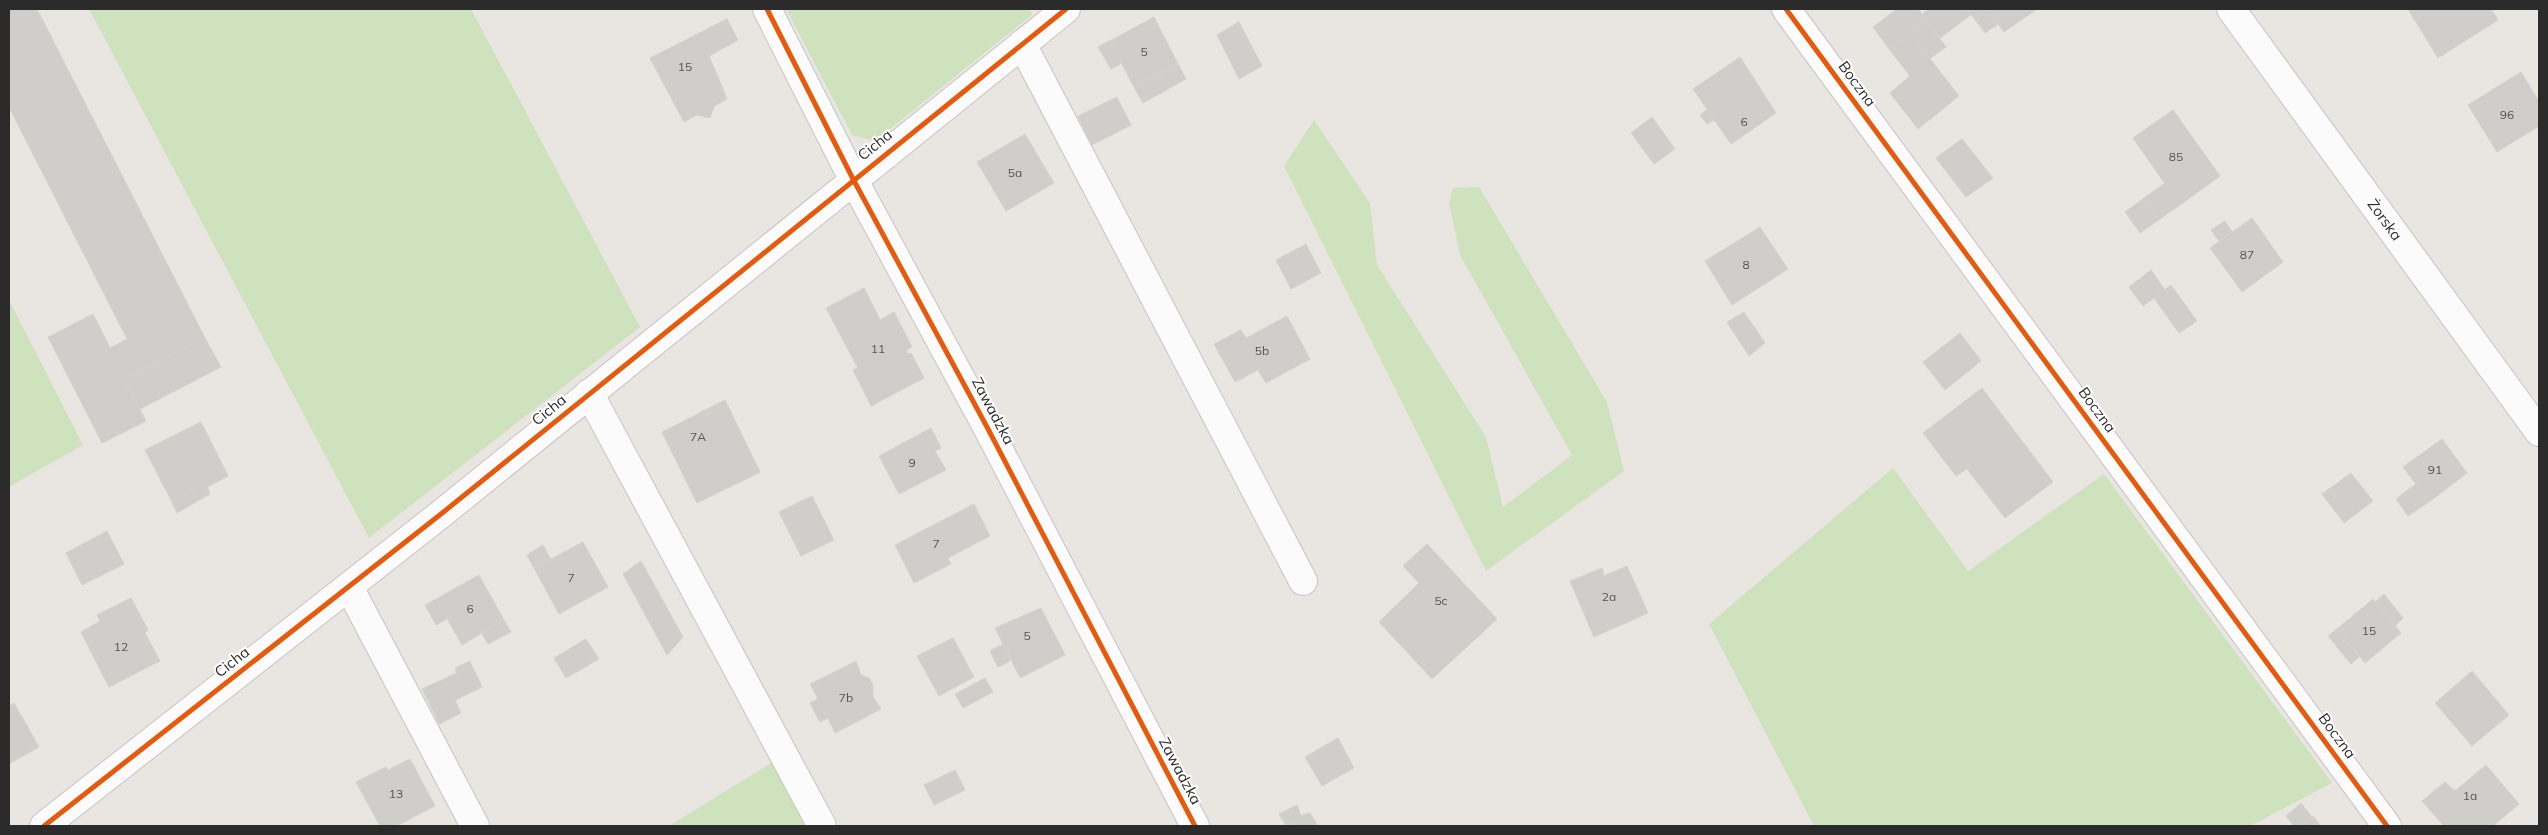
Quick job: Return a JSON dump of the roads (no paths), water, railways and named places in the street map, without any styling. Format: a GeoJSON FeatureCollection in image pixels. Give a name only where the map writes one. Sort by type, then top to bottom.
{"type":"FeatureCollection","features":[{"type":"Feature","properties":{"kind":"street","name":"Zawadzka"},"geometry":{"type":"LineString","coordinates":[[767,9],[853,179],[988,427],[1195,826]]}},
{"type":"Feature","properties":{"kind":"street","name":"Cicha"},"geometry":{"type":"LineString","coordinates":[[44,826],[348,587],[1066,9]]}},
{"type":"Feature","properties":{"kind":"street","name":"Boczna"},"geometry":{"type":"LineString","coordinates":[[1786,9],[2387,826]]}},
{"type":"Feature","properties":{"kind":"street","name":"Żorska"},"geometry":{"type":"LineString","coordinates":[[2231,9],[2539,432]]}},
{"type":"Feature","properties":{"kind":"street"},"geometry":{"type":"LineString","coordinates":[[1022,44],[1303,581]]}},
{"type":"Feature","properties":{"kind":"street"},"geometry":{"type":"LineString","coordinates":[[589,393],[822,826]]}},
{"type":"Feature","properties":{"kind":"street"},"geometry":{"type":"LineString","coordinates":[[348,587],[475,826]]}}]}
